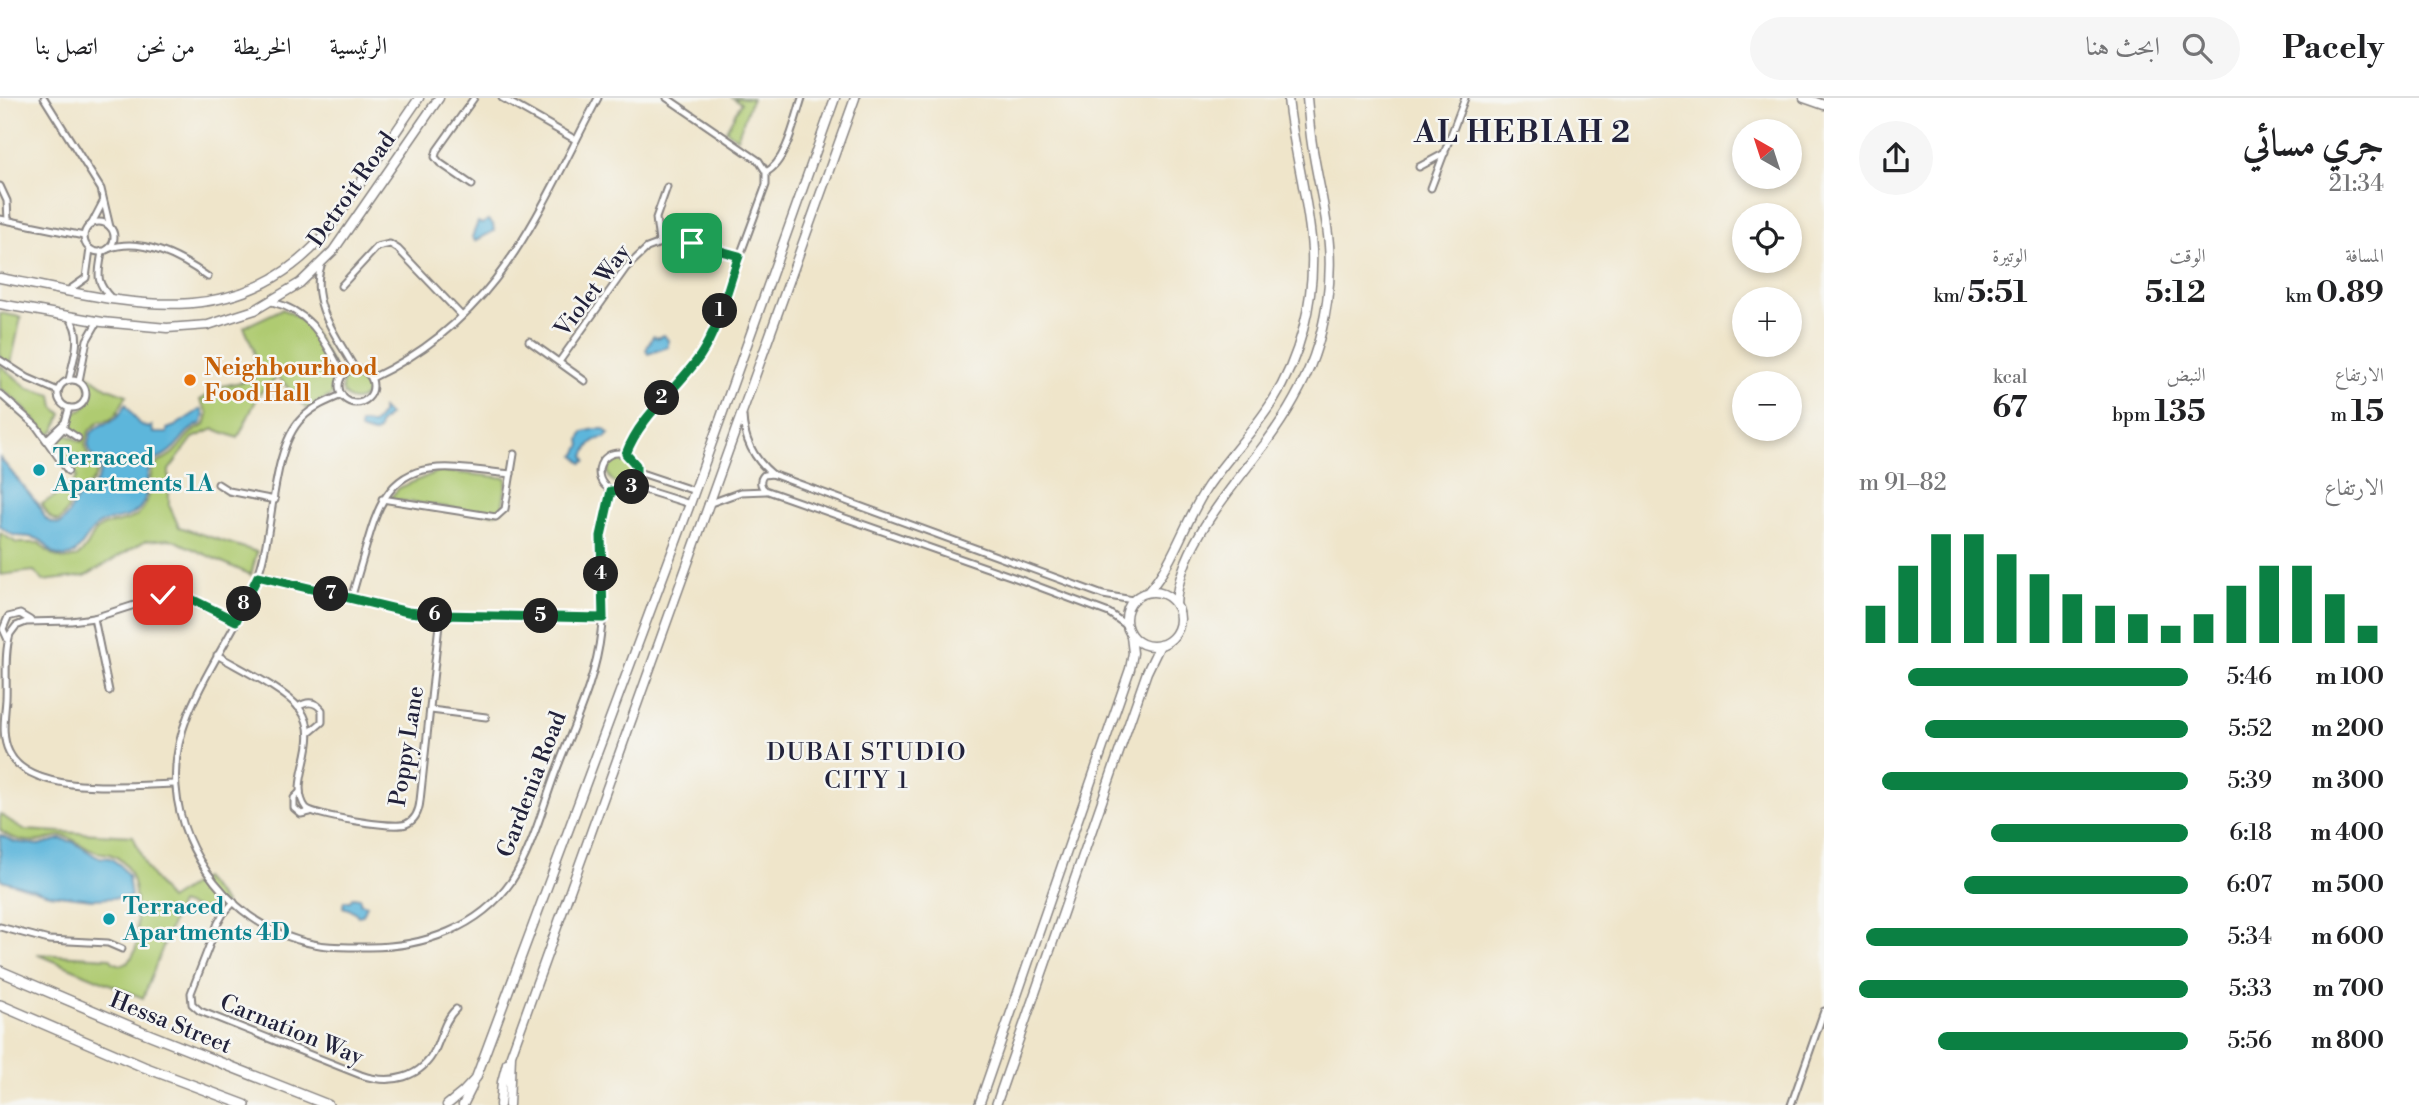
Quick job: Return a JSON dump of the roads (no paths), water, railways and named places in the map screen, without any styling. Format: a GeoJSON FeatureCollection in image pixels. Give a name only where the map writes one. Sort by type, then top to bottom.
{"type":"FeatureCollection","features":[{"type":"Feature","properties":{"kind":"main road","name":"Hessa Street"},"geometry":{"type":"LineString","coordinates":[[0,971],[143,1032],[328,1105]]}},
{"type":"Feature","properties":{"kind":"main road"},"geometry":{"type":"LineString","coordinates":[[0,1005],[144,1067],[245,1105]]}},
{"type":"Feature","properties":{"kind":"street"},"geometry":{"type":"LineString","coordinates":[[44,98],[99,185],[113,239],[105,250],[99,283],[111,298]]}},
{"type":"Feature","properties":{"kind":"street","name":"Detroit Road"},"geometry":{"type":"LineString","coordinates":[[0,278],[138,303],[193,304],[237,295],[276,276],[308,252],[331,226],[419,98]]}},
{"type":"Feature","properties":{"kind":"street","name":"Detroit Road"},"geometry":{"type":"LineString","coordinates":[[0,304],[154,328],[195,327],[241,316],[272,302],[321,265],[346,234],[439,98]]}},
{"type":"Feature","properties":{"kind":"street"},"geometry":{"type":"LineString","coordinates":[[472,186],[435,157],[437,150],[474,98]]}},
{"type":"Feature","properties":{"kind":"street"},"geometry":{"type":"LineString","coordinates":[[502,98],[576,141]]}},
{"type":"Feature","properties":{"kind":"street","name":"Gardenia Road"},"geometry":{"type":"LineString","coordinates":[[598,98],[519,248],[463,316],[421,350],[372,378],[371,395],[362,402],[350,402],[342,395],[312,410],[291,433],[282,455],[270,533],[258,576],[185,721],[176,758],[175,784],[180,813],[193,848],[209,874],[234,902],[259,923],[308,943],[386,947],[445,933],[480,914],[505,889],[523,859],[594,669],[603,618],[601,536],[611,491],[599,475],[602,462],[612,454],[626,454]]}},
{"type":"Feature","properties":{"kind":"street"},"geometry":{"type":"LineString","coordinates":[[667,98],[754,157],[766,172],[766,184],[707,345],[694,364],[645,419],[626,454],[632,459],[638,472],[695,491]]}},
{"type":"Feature","properties":{"kind":"street"},"geometry":{"type":"LineString","coordinates":[[766,172],[775,166],[781,157],[802,98]]}},
{"type":"Feature","properties":{"kind":"street"},"geometry":{"type":"LineString","coordinates":[[463,1105],[476,1077],[695,491],[835,98]]}},
{"type":"Feature","properties":{"kind":"street"},"geometry":{"type":"LineString","coordinates":[[500,1105],[502,1082],[511,1055],[855,98]]}},
{"type":"Feature","properties":{"kind":"street"},"geometry":{"type":"LineString","coordinates":[[979,1105],[1130,668],[1133,653],[1131,636],[1126,625],[1126,611],[1133,600],[1148,592],[1165,569],[1206,489],[1273,401],[1291,366],[1299,342],[1309,302],[1312,249],[1288,98]]}},
{"type":"Feature","properties":{"kind":"street"},"geometry":{"type":"LineString","coordinates":[[1176,604],[1181,574],[1202,532],[1232,484],[1265,444],[1288,409],[1308,372],[1318,344],[1325,307],[1330,251],[1307,98]]}},
{"type":"Feature","properties":{"kind":"street"},"geometry":{"type":"LineString","coordinates":[[1431,188],[1465,98]]}},
{"type":"Feature","properties":{"kind":"street"},"geometry":{"type":"LineString","coordinates":[[1804,98],[1824,105]]}},
{"type":"Feature","properties":{"kind":"street"},"geometry":{"type":"LineString","coordinates":[[1419,167],[1445,153]]}},
{"type":"Feature","properties":{"kind":"street"},"geometry":{"type":"LineString","coordinates":[[0,186],[7,201],[8,220]]}},
{"type":"Feature","properties":{"kind":"street"},"geometry":{"type":"LineString","coordinates":[[659,242],[656,218],[667,187]]}},
{"type":"Feature","properties":{"kind":"street"},"geometry":{"type":"LineString","coordinates":[[69,290],[86,278],[90,249],[84,236],[99,213],[103,199]]}},
{"type":"Feature","properties":{"kind":"street"},"geometry":{"type":"LineString","coordinates":[[0,219],[84,236]]}},
{"type":"Feature","properties":{"kind":"street"},"geometry":{"type":"LineString","coordinates":[[91,225],[99,222],[130,245]]}},
{"type":"Feature","properties":{"kind":"street","name":"Violet Way"},"geometry":{"type":"LineString","coordinates":[[559,362],[632,260],[647,248],[659,242],[682,240],[739,256]]}},
{"type":"Feature","properties":{"kind":"street"},"geometry":{"type":"LineString","coordinates":[[341,286],[377,247],[390,244],[463,316]]}},
{"type":"Feature","properties":{"kind":"street"},"geometry":{"type":"LineString","coordinates":[[90,249],[105,250],[130,245],[171,254],[208,277]]}},
{"type":"Feature","properties":{"kind":"street"},"geometry":{"type":"LineString","coordinates":[[321,265],[317,285],[321,304],[355,369]]}},
{"type":"Feature","properties":{"kind":"street"},"geometry":{"type":"LineString","coordinates":[[272,302],[294,309],[311,322],[343,374]]}},
{"type":"Feature","properties":{"kind":"street"},"geometry":{"type":"LineString","coordinates":[[67,315],[77,336],[69,380]]}},
{"type":"Feature","properties":{"kind":"street"},"geometry":{"type":"LineString","coordinates":[[79,382],[88,336],[99,321]]}},
{"type":"Feature","properties":{"kind":"street","name":"Violet Way"},"geometry":{"type":"LineString","coordinates":[[529,341],[585,381]]}},
{"type":"Feature","properties":{"kind":"street"},"geometry":{"type":"LineString","coordinates":[[0,360],[28,378],[58,391]]}},
{"type":"Feature","properties":{"kind":"street"},"geometry":{"type":"LineString","coordinates":[[342,395],[339,384],[343,374],[355,369],[365,371],[372,378]]}},
{"type":"Feature","properties":{"kind":"street"},"geometry":{"type":"LineString","coordinates":[[69,380],[79,382],[86,388],[87,397],[82,405],[69,408],[61,404],[58,391],[63,383],[69,380]]}},
{"type":"Feature","properties":{"kind":"street"},"geometry":{"type":"LineString","coordinates":[[0,394],[24,413],[49,441],[68,471]]}},
{"type":"Feature","properties":{"kind":"street"},"geometry":{"type":"LineString","coordinates":[[744,407],[744,430],[749,444],[756,457],[772,474],[1103,595],[1133,600]]}},
{"type":"Feature","properties":{"kind":"street"},"geometry":{"type":"LineString","coordinates":[[49,441],[63,426],[69,408]]}},
{"type":"Feature","properties":{"kind":"street"},"geometry":{"type":"LineString","coordinates":[[63,426],[78,439]]}},
{"type":"Feature","properties":{"kind":"street"},"geometry":{"type":"LineString","coordinates":[[382,499],[496,517],[505,509],[514,454]]}},
{"type":"Feature","properties":{"kind":"street"},"geometry":{"type":"LineString","coordinates":[[351,599],[382,499],[400,480],[431,468],[511,474]]}},
{"type":"Feature","properties":{"kind":"street"},"geometry":{"type":"LineString","coordinates":[[611,491],[626,490],[632,486],[638,472]]}},
{"type":"Feature","properties":{"kind":"street"},"geometry":{"type":"LineString","coordinates":[[772,474],[764,475],[761,480],[761,486],[767,491],[1013,577],[1108,613],[1126,625]]}},
{"type":"Feature","properties":{"kind":"street"},"geometry":{"type":"LineString","coordinates":[[218,484],[229,491],[275,500]]}},
{"type":"Feature","properties":{"kind":"street"},"geometry":{"type":"LineString","coordinates":[[632,486],[690,504]]}},
{"type":"Feature","properties":{"kind":"street"},"geometry":{"type":"LineString","coordinates":[[708,504],[741,492],[767,491]]}},
{"type":"Feature","properties":{"kind":"street"},"geometry":{"type":"LineString","coordinates":[[258,576],[392,610],[440,615],[603,618]]}},
{"type":"Feature","properties":{"kind":"street"},"geometry":{"type":"LineString","coordinates":[[152,598],[160,582],[171,579],[181,584],[187,597]]}},
{"type":"Feature","properties":{"kind":"street"},"geometry":{"type":"LineString","coordinates":[[1131,636],[1139,643],[1160,645],[1174,636],[1178,629],[1180,612],[1176,604],[1166,595],[1148,592]]}},
{"type":"Feature","properties":{"kind":"street"},"geometry":{"type":"LineString","coordinates":[[8,639],[16,626],[31,621],[59,622],[94,618],[169,594],[187,597],[236,621]]}},
{"type":"Feature","properties":{"kind":"street"},"geometry":{"type":"LineString","coordinates":[[31,621],[20,614],[8,617],[3,629],[8,639],[4,733],[9,752],[20,768],[37,778],[58,783],[175,784]]}},
{"type":"Feature","properties":{"kind":"street","name":"Poppy Lane"},"geometry":{"type":"LineString","coordinates":[[218,655],[298,707],[313,703],[322,710],[322,722],[309,733],[300,792],[293,798],[294,808],[301,814],[310,812],[397,826],[411,821],[418,812],[440,615]]}},
{"type":"Feature","properties":{"kind":"street"},"geometry":{"type":"LineString","coordinates":[[94,618],[109,691]]}},
{"type":"Feature","properties":{"kind":"street"},"geometry":{"type":"LineString","coordinates":[[996,1105],[1147,672],[1160,645]]}},
{"type":"Feature","properties":{"kind":"street"},"geometry":{"type":"LineString","coordinates":[[298,707],[309,733]]}},
{"type":"Feature","properties":{"kind":"street"},"geometry":{"type":"LineString","coordinates":[[431,710],[486,717]]}},
{"type":"Feature","properties":{"kind":"street","name":"Carnation Way"},"geometry":{"type":"LineString","coordinates":[[234,902],[220,918],[191,993],[192,1004],[200,1011],[361,1075],[388,1081],[406,1077],[428,1061],[436,1049],[448,1018],[456,1009]]}},
{"type":"Feature","properties":{"kind":"street"},"geometry":{"type":"LineString","coordinates":[[0,927],[49,940],[108,943],[122,949]]}},
{"type":"Feature","properties":{"kind":"street"},"geometry":{"type":"LineString","coordinates":[[1791,1105],[1824,1011]]}},
{"type":"Feature","properties":{"kind":"street"},"geometry":{"type":"LineString","coordinates":[[509,1105],[511,1055]]}},
{"type":"Feature","properties":{"kind":"street"},"geometry":{"type":"LineString","coordinates":[[447,1105],[476,1077]]}},
{"type":"Feature","properties":{"kind":"water"},"geometry":{"type":"Polygon","coordinates":[[[488,220],[493,224],[494,231],[475,241],[472,237],[478,222],[482,224],[488,220]]]}},
{"type":"Feature","properties":{"kind":"water"},"geometry":{"type":"Polygon","coordinates":[[[664,335],[668,340],[668,347],[648,354],[646,350],[653,336],[658,338],[664,335]]]}},
{"type":"Feature","properties":{"kind":"water"},"geometry":{"type":"Polygon","coordinates":[[[126,404],[138,423],[148,428],[152,426],[153,433],[167,433],[167,429],[201,409],[204,415],[202,423],[151,465],[142,505],[135,513],[100,524],[70,556],[55,554],[40,540],[16,536],[0,526],[0,458],[41,508],[45,518],[60,524],[76,500],[93,486],[99,477],[101,470],[88,444],[91,433],[101,425],[111,422],[126,404]]]}},
{"type":"Feature","properties":{"kind":"water"},"geometry":{"type":"Polygon","coordinates":[[[382,409],[389,415],[380,424],[379,431],[373,434],[360,430],[360,424],[373,425],[382,414],[382,409]]]}},
{"type":"Feature","properties":{"kind":"water"},"geometry":{"type":"Polygon","coordinates":[[[604,429],[609,434],[592,443],[584,456],[586,461],[582,463],[575,456],[581,445],[583,432],[604,429]]]}},
{"type":"Feature","properties":{"kind":"water"},"geometry":{"type":"Polygon","coordinates":[[[0,835],[15,842],[38,845],[61,839],[73,842],[97,857],[110,858],[120,865],[128,876],[131,897],[92,899],[49,894],[2,880],[0,835]]]}},
{"type":"Feature","properties":{"kind":"water"},"geometry":{"type":"Polygon","coordinates":[[[353,897],[360,898],[360,903],[367,905],[363,915],[358,916],[354,911],[343,907],[344,901],[350,901],[353,897]]]}},
{"type":"Feature","properties":{"kind":"place","name":"Neighbourhood Food Hall"},"geometry":{"type":"Point","coordinates":[190,380]}},
{"type":"Feature","properties":{"kind":"place","name":"Terraced Apartments 1A"},"geometry":{"type":"Point","coordinates":[39,470]}},
{"type":"Feature","properties":{"kind":"place","name":"Terraced Apartments 4D"},"geometry":{"type":"Point","coordinates":[109,919]}},
{"type":"Feature","properties":{"kind":"district","name":"AL HEBIAH 2"},"geometry":{"type":"Point","coordinates":[1523,132]}},
{"type":"Feature","properties":{"kind":"district","name":"DUBAI STUDIO CITY 1"},"geometry":{"type":"Point","coordinates":[867,766]}}]}
